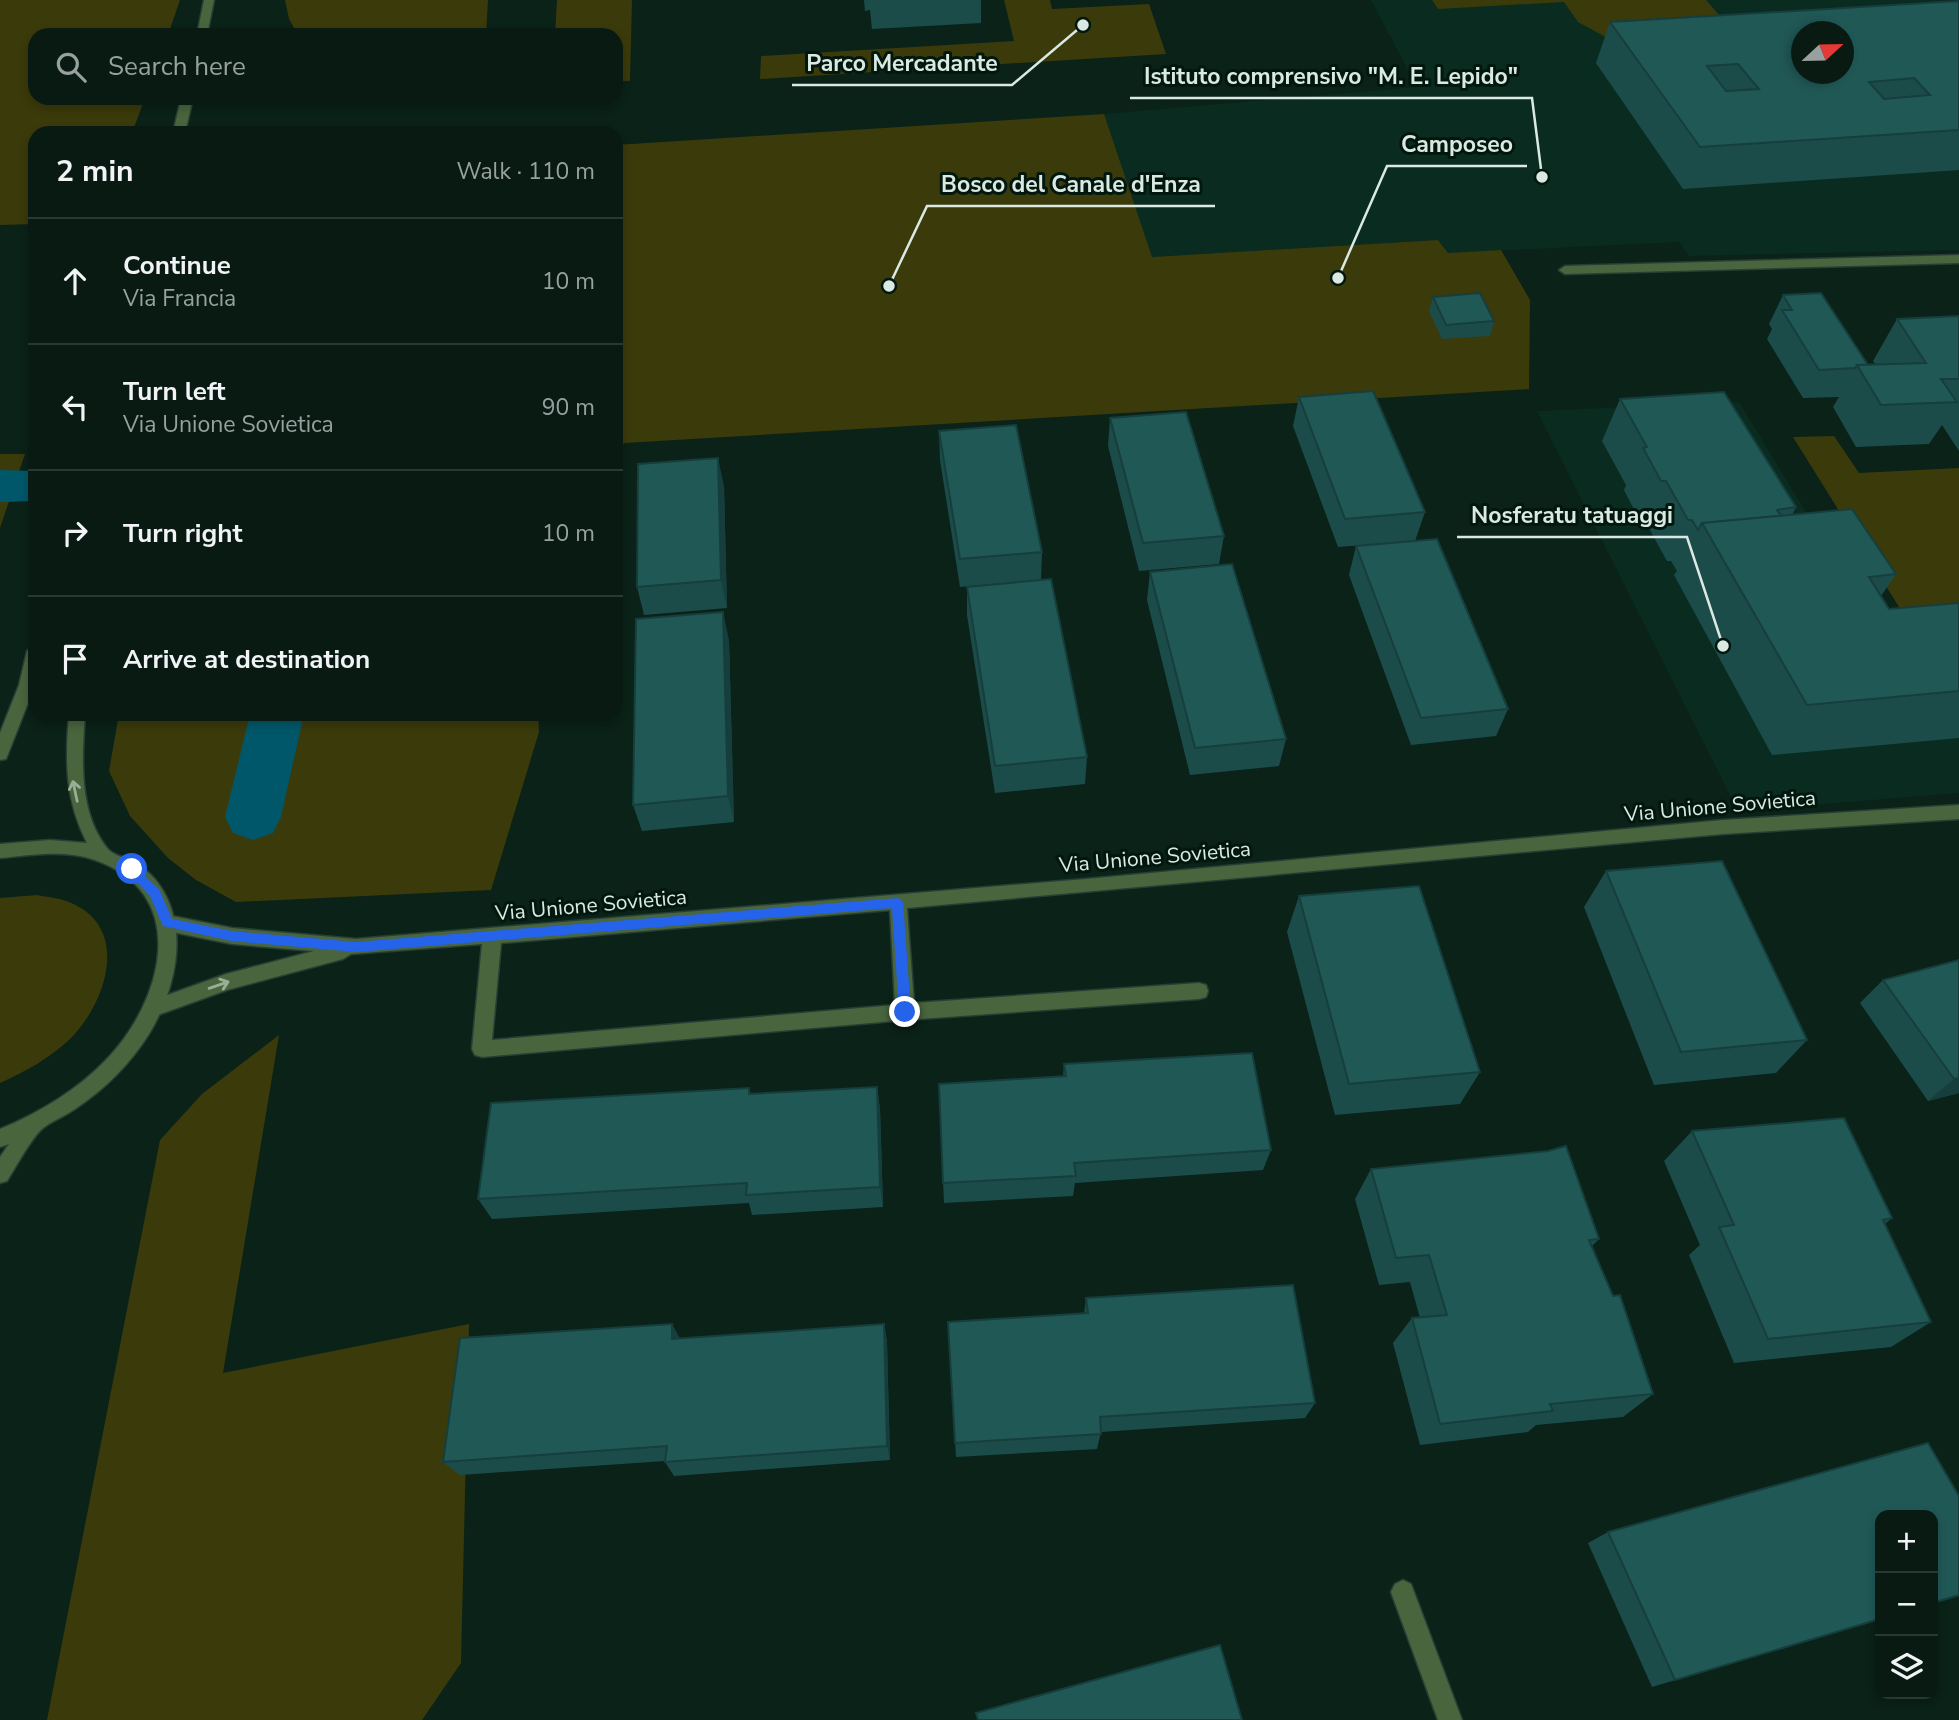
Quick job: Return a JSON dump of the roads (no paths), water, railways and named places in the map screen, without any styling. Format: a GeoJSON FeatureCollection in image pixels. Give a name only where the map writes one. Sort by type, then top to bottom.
{"type":"FeatureCollection","features":[{"type":"Feature","properties":{"kind":"street"},"geometry":{"type":"LineString","coordinates":[[203,28],[209,0]]}},
{"type":"Feature","properties":{"kind":"street"},"geometry":{"type":"LineString","coordinates":[[181,126],[185,105]]}},
{"type":"Feature","properties":{"kind":"street"},"geometry":{"type":"LineString","coordinates":[[1565,270],[1959,259]]}},
{"type":"Feature","properties":{"kind":"street"},"geometry":{"type":"LineString","coordinates":[[0,754],[28,681]]}},
{"type":"Feature","properties":{"kind":"street"},"geometry":{"type":"LineString","coordinates":[[76,721],[72,777],[81,817],[100,854]]}},
{"type":"Feature","properties":{"kind":"street","name":"Via Unione Sovietica"},"geometry":{"type":"LineString","coordinates":[[167,923],[232,936],[356,947],[898,902],[1723,827],[1959,812]]}},
{"type":"Feature","properties":{"kind":"street"},"geometry":{"type":"LineString","coordinates":[[0,851],[52,846],[100,854],[132,869],[155,893],[167,923],[169,963],[155,1008],[125,1052],[84,1092],[33,1125],[0,1138]]}},
{"type":"Feature","properties":{"kind":"street"},"geometry":{"type":"LineString","coordinates":[[898,902],[905,1012]]}},
{"type":"Feature","properties":{"kind":"street"},"geometry":{"type":"LineString","coordinates":[[492,936],[482,1049],[905,1012],[1199,991]]}},
{"type":"Feature","properties":{"kind":"street","name":"Via Unione Sovietica"},"geometry":{"type":"LineString","coordinates":[[155,1008],[226,982],[356,947]]}},
{"type":"Feature","properties":{"kind":"street"},"geometry":{"type":"LineString","coordinates":[[0,1174],[33,1125]]}},
{"type":"Feature","properties":{"kind":"street"},"geometry":{"type":"LineString","coordinates":[[1404,1592],[1450,1720]]}},
{"type":"Feature","properties":{"kind":"waterway"},"geometry":{"type":"LineString","coordinates":[[0,486],[28,486]]}},
{"type":"Feature","properties":{"kind":"waterway"},"geometry":{"type":"LineString","coordinates":[[253,817],[275,721]]}},
{"type":"Feature","properties":{"kind":"place","name":"Parco Mercadante"},"geometry":{"type":"Point","coordinates":[1083,25]}},
{"type":"Feature","properties":{"kind":"place","name":"Istituto comprensivo \"M. E. Lepido\""},"geometry":{"type":"Point","coordinates":[1542,177]}},
{"type":"Feature","properties":{"kind":"place","name":"Camposeo"},"geometry":{"type":"Point","coordinates":[1338,278]}},
{"type":"Feature","properties":{"kind":"place","name":"Bosco del Canale d'Enza"},"geometry":{"type":"Point","coordinates":[889,286]}},
{"type":"Feature","properties":{"kind":"place","name":"Nosferatu tatuaggi"},"geometry":{"type":"Point","coordinates":[1723,646]}}]}
